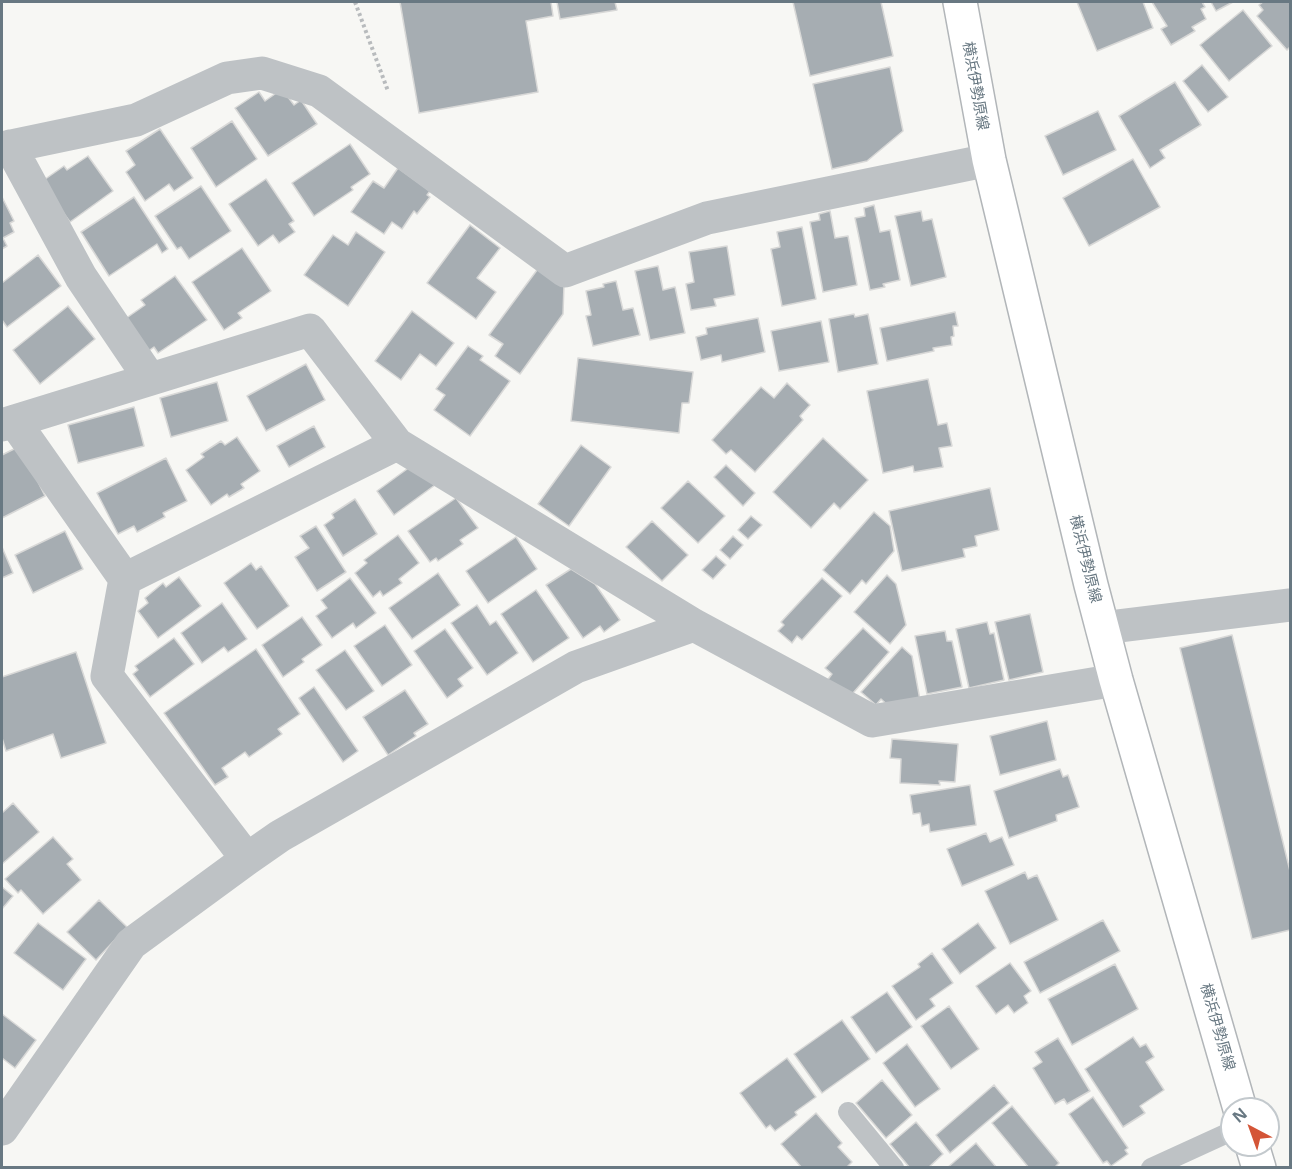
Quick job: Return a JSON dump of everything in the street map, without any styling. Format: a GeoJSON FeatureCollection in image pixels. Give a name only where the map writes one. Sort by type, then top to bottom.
{"type":"FeatureCollection","features":[{"type":"Feature","properties":{"kind":"main road","name":"横浜伊勢原線"},"geometry":{"type":"LineString","coordinates":[[960,2],[988,160],[1102,628],[1237,1097]]}},
{"type":"Feature","properties":{"kind":"street"},"geometry":{"type":"LineString","coordinates":[[150,379],[81,277],[6,147],[136,120],[227,78],[262,74],[320,91],[565,271],[707,218],[988,160]]}},
{"type":"Feature","properties":{"kind":"street"},"geometry":{"type":"LineString","coordinates":[[247,859],[107,676],[125,579],[8,423],[310,330],[397,444],[694,625],[872,721],[1116,680]]}},
{"type":"Feature","properties":{"kind":"street"},"geometry":{"type":"LineString","coordinates":[[125,579],[397,444]]}},
{"type":"Feature","properties":{"kind":"street"},"geometry":{"type":"LineString","coordinates":[[1102,628],[1290,605]]}},
{"type":"Feature","properties":{"kind":"street"},"geometry":{"type":"LineString","coordinates":[[2,1129],[131,944],[247,859],[280,836],[576,667],[694,625]]}},
{"type":"Feature","properties":{"kind":"lane"},"geometry":{"type":"LineString","coordinates":[[848,1112],[894,1167]]}},
{"type":"Feature","properties":{"kind":"lane"},"geometry":{"type":"LineString","coordinates":[[1151,1167],[1220,1136]]}},
{"type":"Feature","properties":{"kind":"path"},"geometry":{"type":"LineString","coordinates":[[355,2],[391,98]]}},
{"type":"Feature","properties":{"kind":"building"},"geometry":{"type":"Polygon","coordinates":[[[400,2],[551,2],[553,16],[526,21],[538,92],[419,113],[400,2]]]}},
{"type":"Feature","properties":{"kind":"building"},"geometry":{"type":"Polygon","coordinates":[[[557,2],[615,2],[617,10],[560,19],[557,2]]]}},
{"type":"Feature","properties":{"kind":"building"},"geometry":{"type":"Polygon","coordinates":[[[793,2],[881,2],[893,56],[810,76],[793,2]]]}},
{"type":"Feature","properties":{"kind":"building"},"geometry":{"type":"Polygon","coordinates":[[[1077,2],[1143,2],[1153,28],[1097,51],[1077,2]]]}},
{"type":"Feature","properties":{"kind":"building"},"geometry":{"type":"Polygon","coordinates":[[[1152,2],[1202,2],[1205,7],[1201,9],[1206,19],[1192,27],[1195,31],[1171,45],[1161,29],[1167,26],[1152,2]]]}},
{"type":"Feature","properties":{"kind":"building"},"geometry":{"type":"Polygon","coordinates":[[[1211,2],[1233,2],[1216,11],[1211,2]]]}},
{"type":"Feature","properties":{"kind":"building"},"geometry":{"type":"Polygon","coordinates":[[[1263,2],[1290,2],[1290,47],[1287,50],[1257,16],[1263,10],[1259,5],[1263,2]]]}},
{"type":"Feature","properties":{"kind":"building"},"geometry":{"type":"Polygon","coordinates":[[[1243,10],[1272,46],[1229,81],[1200,45],[1243,10]]]}},
{"type":"Feature","properties":{"kind":"building"},"geometry":{"type":"Polygon","coordinates":[[[1202,65],[1228,97],[1208,112],[1183,81],[1202,65]]]}},
{"type":"Feature","properties":{"kind":"building"},"geometry":{"type":"Polygon","coordinates":[[[890,67],[903,131],[867,161],[832,169],[813,84],[890,67]]]}},
{"type":"Feature","properties":{"kind":"building"},"geometry":{"type":"Polygon","coordinates":[[[1175,82],[1201,125],[1160,150],[1165,158],[1150,168],[1119,116],[1175,82]]]}},
{"type":"Feature","properties":{"kind":"building"},"geometry":{"type":"Polygon","coordinates":[[[282,89],[294,105],[301,100],[317,124],[268,156],[235,108],[259,92],[265,101],[282,89]]]}},
{"type":"Feature","properties":{"kind":"building"},"geometry":{"type":"Polygon","coordinates":[[[1098,111],[1116,150],[1063,175],[1045,136],[1098,111]]]}},
{"type":"Feature","properties":{"kind":"building"},"geometry":{"type":"Polygon","coordinates":[[[232,121],[257,159],[216,187],[191,148],[232,121]]]}},
{"type":"Feature","properties":{"kind":"building"},"geometry":{"type":"Polygon","coordinates":[[[160,129],[193,178],[174,191],[169,184],[145,201],[126,172],[135,165],[126,151],[160,129]]]}},
{"type":"Feature","properties":{"kind":"building"},"geometry":{"type":"Polygon","coordinates":[[[350,144],[370,174],[351,187],[353,190],[314,216],[292,183],[350,144]]]}},
{"type":"Feature","properties":{"kind":"building"},"geometry":{"type":"Polygon","coordinates":[[[88,156],[113,191],[70,222],[41,182],[64,166],[67,170],[88,156]]]}},
{"type":"Feature","properties":{"kind":"building"},"geometry":{"type":"Polygon","coordinates":[[[1133,159],[1160,207],[1089,246],[1063,198],[1133,159]]]}},
{"type":"Feature","properties":{"kind":"building"},"geometry":{"type":"Polygon","coordinates":[[[398,168],[430,191],[427,195],[430,197],[417,214],[414,211],[402,229],[392,222],[384,234],[351,212],[373,181],[384,188],[398,168]]]}},
{"type":"Feature","properties":{"kind":"building"},"geometry":{"type":"Polygon","coordinates":[[[266,179],[294,221],[289,224],[295,232],[279,243],[273,235],[258,246],[229,204],[266,179]]]}},
{"type":"Feature","properties":{"kind":"building"},"geometry":{"type":"Polygon","coordinates":[[[201,186],[231,231],[189,259],[181,247],[177,249],[155,216],[201,186]]]}},
{"type":"Feature","properties":{"kind":"building"},"geometry":{"type":"Polygon","coordinates":[[[2,197],[14,221],[10,223],[14,232],[3,238],[7,246],[2,249],[2,197]]]}},
{"type":"Feature","properties":{"kind":"building"},"geometry":{"type":"Polygon","coordinates":[[[134,197],[168,249],[162,253],[157,244],[109,276],[81,232],[134,197]]]}},
{"type":"Feature","properties":{"kind":"building"},"geometry":{"type":"Polygon","coordinates":[[[874,205],[880,232],[890,230],[900,280],[883,284],[885,287],[870,290],[855,218],[865,216],[864,208],[874,205]]]}},
{"type":"Feature","properties":{"kind":"building"},"geometry":{"type":"Polygon","coordinates":[[[830,211],[835,238],[848,236],[857,285],[823,292],[810,222],[820,220],[819,214],[830,211]]]}},
{"type":"Feature","properties":{"kind":"building"},"geometry":{"type":"Polygon","coordinates":[[[921,211],[923,221],[932,219],[946,277],[911,286],[895,216],[921,211]]]}},
{"type":"Feature","properties":{"kind":"building"},"geometry":{"type":"Polygon","coordinates":[[[470,225],[500,248],[477,278],[496,292],[476,319],[427,283],[470,225]]]}},
{"type":"Feature","properties":{"kind":"building"},"geometry":{"type":"Polygon","coordinates":[[[802,227],[816,299],[782,306],[771,249],[780,247],[777,232],[802,227]]]}},
{"type":"Feature","properties":{"kind":"building"},"geometry":{"type":"Polygon","coordinates":[[[356,232],[385,252],[348,306],[304,275],[333,235],[348,245],[356,232]]]}},
{"type":"Feature","properties":{"kind":"building"},"geometry":{"type":"Polygon","coordinates":[[[727,246],[735,295],[714,299],[716,306],[691,310],[686,284],[694,282],[689,252],[727,246]]]}},
{"type":"Feature","properties":{"kind":"building"},"geometry":{"type":"Polygon","coordinates":[[[242,248],[271,291],[238,313],[242,318],[224,330],[192,282],[242,248]]]}},
{"type":"Feature","properties":{"kind":"building"},"geometry":{"type":"Polygon","coordinates":[[[38,255],[61,286],[7,327],[2,320],[2,283],[38,255]]]}},
{"type":"Feature","properties":{"kind":"building"},"geometry":{"type":"Polygon","coordinates":[[[540,266],[564,284],[563,314],[520,374],[495,356],[503,344],[489,335],[540,266]]]}},
{"type":"Feature","properties":{"kind":"building"},"geometry":{"type":"Polygon","coordinates":[[[658,266],[663,290],[675,287],[685,333],[650,340],[635,271],[658,266]]]}},
{"type":"Feature","properties":{"kind":"building"},"geometry":{"type":"Polygon","coordinates":[[[175,276],[207,320],[158,353],[154,347],[147,352],[125,319],[145,305],[141,300],[175,276]]]}},
{"type":"Feature","properties":{"kind":"building"},"geometry":{"type":"Polygon","coordinates":[[[616,281],[623,310],[633,308],[640,335],[593,346],[586,316],[591,315],[586,291],[604,287],[603,284],[616,281]]]}},
{"type":"Feature","properties":{"kind":"building"},"geometry":{"type":"Polygon","coordinates":[[[68,306],[95,339],[40,384],[13,350],[68,306]]]}},
{"type":"Feature","properties":{"kind":"building"},"geometry":{"type":"Polygon","coordinates":[[[412,311],[454,343],[436,366],[420,354],[401,380],[375,361],[412,311]]]}},
{"type":"Feature","properties":{"kind":"building"},"geometry":{"type":"Polygon","coordinates":[[[955,312],[958,326],[953,326],[952,345],[887,361],[880,328],[955,312]]]}},
{"type":"Feature","properties":{"kind":"building"},"geometry":{"type":"Polygon","coordinates":[[[854,314],[855,317],[868,314],[878,364],[838,372],[829,319],[854,314]]]}},
{"type":"Feature","properties":{"kind":"building"},"geometry":{"type":"Polygon","coordinates":[[[758,318],[765,352],[722,362],[721,355],[701,360],[696,337],[707,334],[706,328],[758,318]]]}},
{"type":"Feature","properties":{"kind":"building"},"geometry":{"type":"Polygon","coordinates":[[[821,321],[829,362],[779,371],[771,331],[821,321]]]}},
{"type":"Feature","properties":{"kind":"building"},"geometry":{"type":"Polygon","coordinates":[[[468,346],[483,356],[480,360],[510,381],[470,436],[434,410],[445,395],[436,389],[468,346]]]}},
{"type":"Feature","properties":{"kind":"building"},"geometry":{"type":"Polygon","coordinates":[[[578,358],[693,372],[689,403],[682,403],[679,433],[571,421],[578,358]]]}},
{"type":"Feature","properties":{"kind":"building"},"geometry":{"type":"Polygon","coordinates":[[[306,364],[325,400],[266,431],[247,396],[306,364]]]}},
{"type":"Feature","properties":{"kind":"building"},"geometry":{"type":"Polygon","coordinates":[[[928,379],[938,425],[947,423],[952,446],[939,448],[943,467],[914,472],[913,466],[883,473],[867,391],[928,379]]]}},
{"type":"Feature","properties":{"kind":"building"},"geometry":{"type":"Polygon","coordinates":[[[217,382],[228,421],[171,437],[160,398],[217,382]]]}},
{"type":"Feature","properties":{"kind":"building"},"geometry":{"type":"Polygon","coordinates":[[[787,383],[810,405],[800,416],[803,420],[755,472],[731,450],[726,454],[712,440],[761,387],[774,398],[787,383]]]}},
{"type":"Feature","properties":{"kind":"building"},"geometry":{"type":"Polygon","coordinates":[[[134,407],[144,446],[78,463],[68,425],[134,407]]]}},
{"type":"Feature","properties":{"kind":"building"},"geometry":{"type":"Polygon","coordinates":[[[314,426],[325,447],[289,467],[277,446],[314,426]]]}},
{"type":"Feature","properties":{"kind":"building"},"geometry":{"type":"Polygon","coordinates":[[[237,437],[260,471],[241,484],[244,488],[229,497],[227,494],[211,505],[186,470],[204,457],[201,454],[221,441],[225,445],[237,437]]]}},
{"type":"Feature","properties":{"kind":"building"},"geometry":{"type":"Polygon","coordinates":[[[823,438],[868,480],[840,509],[834,503],[811,528],[773,492],[823,438]]]}},
{"type":"Feature","properties":{"kind":"building"},"geometry":{"type":"Polygon","coordinates":[[[581,445],[611,467],[569,526],[538,504],[581,445]]]}},
{"type":"Feature","properties":{"kind":"building"},"geometry":{"type":"Polygon","coordinates":[[[20,446],[45,496],[2,518],[2,455],[20,446]]]}},
{"type":"Feature","properties":{"kind":"building"},"geometry":{"type":"Polygon","coordinates":[[[166,458],[187,501],[163,513],[165,517],[137,532],[134,526],[118,534],[97,493],[166,458]]]}},
{"type":"Feature","properties":{"kind":"building"},"geometry":{"type":"Polygon","coordinates":[[[418,461],[435,485],[394,515],[377,491],[418,461]]]}},
{"type":"Feature","properties":{"kind":"building"},"geometry":{"type":"Polygon","coordinates":[[[726,465],[755,493],[743,506],[714,477],[726,465]]]}},
{"type":"Feature","properties":{"kind":"building"},"geometry":{"type":"Polygon","coordinates":[[[688,481],[725,516],[698,543],[661,508],[688,481]]]}},
{"type":"Feature","properties":{"kind":"building"},"geometry":{"type":"Polygon","coordinates":[[[990,488],[999,530],[975,536],[977,546],[963,549],[965,557],[902,571],[889,511],[990,488]]]}},
{"type":"Feature","properties":{"kind":"building"},"geometry":{"type":"Polygon","coordinates":[[[456,498],[478,528],[460,540],[463,544],[438,561],[436,558],[430,562],[408,531],[456,498]]]}},
{"type":"Feature","properties":{"kind":"building"},"geometry":{"type":"Polygon","coordinates":[[[355,499],[377,534],[343,556],[324,525],[334,518],[332,514],[355,499]]]}},
{"type":"Feature","properties":{"kind":"building"},"geometry":{"type":"Polygon","coordinates":[[[874,512],[890,526],[894,551],[866,584],[862,580],[850,594],[823,570],[874,512]]]}},
{"type":"Feature","properties":{"kind":"building"},"geometry":{"type":"Polygon","coordinates":[[[751,516],[762,525],[748,539],[738,530],[751,516]]]}},
{"type":"Feature","properties":{"kind":"building"},"geometry":{"type":"Polygon","coordinates":[[[652,521],[688,555],[662,581],[626,547],[652,521]]]}},
{"type":"Feature","properties":{"kind":"building"},"geometry":{"type":"Polygon","coordinates":[[[316,526],[346,572],[317,591],[295,557],[309,548],[300,536],[316,526]]]}},
{"type":"Feature","properties":{"kind":"building"},"geometry":{"type":"Polygon","coordinates":[[[65,531],[83,569],[33,593],[15,555],[65,531]]]}},
{"type":"Feature","properties":{"kind":"building"},"geometry":{"type":"Polygon","coordinates":[[[398,535],[419,563],[399,579],[402,583],[383,596],[380,591],[373,597],[355,573],[367,563],[364,560],[398,535]]]}},
{"type":"Feature","properties":{"kind":"building"},"geometry":{"type":"Polygon","coordinates":[[[733,536],[743,545],[730,559],[720,550],[733,536]]]}},
{"type":"Feature","properties":{"kind":"building"},"geometry":{"type":"Polygon","coordinates":[[[516,537],[537,569],[488,603],[466,571],[516,537]]]}},
{"type":"Feature","properties":{"kind":"building"},"geometry":{"type":"Polygon","coordinates":[[[2,547],[13,573],[2,578],[2,547]]]}},
{"type":"Feature","properties":{"kind":"building"},"geometry":{"type":"Polygon","coordinates":[[[716,556],[726,565],[713,579],[702,570],[716,556]]]}},
{"type":"Feature","properties":{"kind":"building"},"geometry":{"type":"Polygon","coordinates":[[[251,563],[256,570],[261,566],[289,606],[257,629],[224,583],[251,563]]]}},
{"type":"Feature","properties":{"kind":"building"},"geometry":{"type":"Polygon","coordinates":[[[571,569],[595,584],[620,620],[604,632],[600,626],[583,638],[546,585],[571,569]]]}},
{"type":"Feature","properties":{"kind":"building"},"geometry":{"type":"Polygon","coordinates":[[[438,573],[460,605],[412,639],[389,608],[438,573]]]}},
{"type":"Feature","properties":{"kind":"building"},"geometry":{"type":"Polygon","coordinates":[[[887,575],[896,584],[906,625],[890,644],[854,612],[887,575]]]}},
{"type":"Feature","properties":{"kind":"building"},"geometry":{"type":"Polygon","coordinates":[[[179,577],[201,606],[158,638],[138,611],[148,603],[145,598],[163,583],[166,587],[179,577]]]}},
{"type":"Feature","properties":{"kind":"building"},"geometry":{"type":"Polygon","coordinates":[[[350,578],[376,613],[356,628],[353,623],[332,638],[316,616],[327,608],[321,600],[350,578]]]}},
{"type":"Feature","properties":{"kind":"building"},"geometry":{"type":"Polygon","coordinates":[[[822,578],[842,596],[802,640],[797,636],[792,643],[778,631],[784,625],[781,622],[822,578]]]}},
{"type":"Feature","properties":{"kind":"building"},"geometry":{"type":"Polygon","coordinates":[[[536,590],[569,638],[533,662],[501,614],[536,590]]]}},
{"type":"Feature","properties":{"kind":"building"},"geometry":{"type":"Polygon","coordinates":[[[222,603],[247,639],[228,652],[224,647],[202,663],[181,633],[222,603]]]}},
{"type":"Feature","properties":{"kind":"building"},"geometry":{"type":"Polygon","coordinates":[[[477,605],[490,625],[496,621],[518,653],[487,675],[451,623],[477,605]]]}},
{"type":"Feature","properties":{"kind":"building"},"geometry":{"type":"Polygon","coordinates":[[[1030,614],[1043,672],[1009,680],[995,622],[1030,614]]]}},
{"type":"Feature","properties":{"kind":"building"},"geometry":{"type":"Polygon","coordinates":[[[302,617],[322,645],[302,659],[304,662],[283,677],[262,645],[302,617]]]}},
{"type":"Feature","properties":{"kind":"building"},"geometry":{"type":"Polygon","coordinates":[[[987,622],[990,634],[994,633],[1004,680],[969,688],[956,629],[987,622]]]}},
{"type":"Feature","properties":{"kind":"building"},"geometry":{"type":"Polygon","coordinates":[[[385,625],[412,665],[382,686],[354,646],[385,625]]]}},
{"type":"Feature","properties":{"kind":"building"},"geometry":{"type":"Polygon","coordinates":[[[863,628],[889,652],[846,701],[826,682],[832,674],[825,668],[863,628]]]}},
{"type":"Feature","properties":{"kind":"building"},"geometry":{"type":"Polygon","coordinates":[[[445,629],[473,668],[458,679],[463,686],[447,698],[414,651],[445,629]]]}},
{"type":"Feature","properties":{"kind":"building"},"geometry":{"type":"Polygon","coordinates":[[[945,631],[947,641],[952,641],[962,687],[927,694],[915,636],[945,631]]]}},
{"type":"Feature","properties":{"kind":"building"},"geometry":{"type":"Polygon","coordinates":[[[1232,635],[1290,871],[1290,930],[1252,939],[1180,648],[1232,635]]]}},
{"type":"Feature","properties":{"kind":"building"},"geometry":{"type":"Polygon","coordinates":[[[174,638],[194,664],[150,697],[133,674],[138,670],[135,666],[174,638]]]}},
{"type":"Feature","properties":{"kind":"building"},"geometry":{"type":"Polygon","coordinates":[[[902,647],[912,656],[920,700],[893,710],[881,699],[876,705],[861,692],[902,647]]]}},
{"type":"Feature","properties":{"kind":"building"},"geometry":{"type":"Polygon","coordinates":[[[256,649],[300,714],[278,729],[282,734],[249,757],[245,752],[222,768],[228,777],[215,785],[164,713],[256,649]]]}},
{"type":"Feature","properties":{"kind":"building"},"geometry":{"type":"Polygon","coordinates":[[[345,650],[374,691],[346,710],[316,670],[345,650]]]}},
{"type":"Feature","properties":{"kind":"building"},"geometry":{"type":"Polygon","coordinates":[[[76,652],[106,743],[61,758],[53,734],[6,751],[2,738],[2,677],[76,652]]]}},
{"type":"Feature","properties":{"kind":"building"},"geometry":{"type":"Polygon","coordinates":[[[314,687],[358,751],[343,762],[299,698],[314,687]]]}},
{"type":"Feature","properties":{"kind":"building"},"geometry":{"type":"Polygon","coordinates":[[[405,690],[428,724],[414,733],[416,736],[388,755],[363,717],[405,690]]]}},
{"type":"Feature","properties":{"kind":"building"},"geometry":{"type":"Polygon","coordinates":[[[1047,721],[1056,760],[1000,775],[990,736],[1047,721]]]}},
{"type":"Feature","properties":{"kind":"building"},"geometry":{"type":"Polygon","coordinates":[[[892,739],[958,744],[955,782],[939,781],[940,785],[900,783],[901,759],[890,758],[892,739]]]}},
{"type":"Feature","properties":{"kind":"building"},"geometry":{"type":"Polygon","coordinates":[[[1060,769],[1063,777],[1068,775],[1079,807],[1056,815],[1057,821],[1009,838],[994,791],[1060,769]]]}},
{"type":"Feature","properties":{"kind":"building"},"geometry":{"type":"Polygon","coordinates":[[[970,785],[976,825],[930,832],[929,824],[922,826],[920,813],[913,814],[910,795],[970,785]]]}},
{"type":"Feature","properties":{"kind":"building"},"geometry":{"type":"Polygon","coordinates":[[[13,803],[39,832],[2,864],[2,813],[13,803]]]}},
{"type":"Feature","properties":{"kind":"building"},"geometry":{"type":"Polygon","coordinates":[[[986,833],[990,842],[1002,837],[1014,865],[962,886],[947,849],[986,833]]]}},
{"type":"Feature","properties":{"kind":"building"},"geometry":{"type":"Polygon","coordinates":[[[53,837],[73,859],[67,864],[81,880],[43,914],[21,890],[18,893],[5,879],[53,837]]]}},
{"type":"Feature","properties":{"kind":"building"},"geometry":{"type":"Polygon","coordinates":[[[1025,872],[1028,879],[1037,875],[1058,920],[1010,944],[985,891],[1025,872]]]}},
{"type":"Feature","properties":{"kind":"building"},"geometry":{"type":"Polygon","coordinates":[[[2,887],[13,896],[2,909],[2,887]]]}},
{"type":"Feature","properties":{"kind":"building"},"geometry":{"type":"Polygon","coordinates":[[[99,900],[127,927],[96,960],[67,932],[99,900]]]}},
{"type":"Feature","properties":{"kind":"building"},"geometry":{"type":"Polygon","coordinates":[[[1103,920],[1120,951],[1040,993],[1024,962],[1103,920]]]}},
{"type":"Feature","properties":{"kind":"building"},"geometry":{"type":"Polygon","coordinates":[[[38,923],[86,959],[63,990],[14,953],[38,923]]]}},
{"type":"Feature","properties":{"kind":"building"},"geometry":{"type":"Polygon","coordinates":[[[978,923],[996,948],[960,974],[942,949],[978,923]]]}},
{"type":"Feature","properties":{"kind":"building"},"geometry":{"type":"Polygon","coordinates":[[[932,953],[953,983],[930,999],[935,1006],[916,1020],[892,986],[920,967],[918,964],[932,953]]]}},
{"type":"Feature","properties":{"kind":"building"},"geometry":{"type":"Polygon","coordinates":[[[1010,963],[1031,991],[1024,996],[1028,1003],[1014,1013],[1008,1005],[996,1014],[976,986],[1010,963]]]}},
{"type":"Feature","properties":{"kind":"building"},"geometry":{"type":"Polygon","coordinates":[[[1115,964],[1138,1009],[1072,1045],[1048,999],[1115,964]]]}},
{"type":"Feature","properties":{"kind":"building"},"geometry":{"type":"Polygon","coordinates":[[[887,992],[912,1027],[876,1053],[851,1017],[887,992]]]}},
{"type":"Feature","properties":{"kind":"building"},"geometry":{"type":"Polygon","coordinates":[[[949,1006],[979,1049],[951,1069],[921,1026],[949,1006]]]}},
{"type":"Feature","properties":{"kind":"building"},"geometry":{"type":"Polygon","coordinates":[[[2,1014],[36,1040],[15,1068],[2,1058],[2,1014]]]}},
{"type":"Feature","properties":{"kind":"building"},"geometry":{"type":"Polygon","coordinates":[[[842,1020],[870,1059],[822,1093],[794,1054],[842,1020]]]}},
{"type":"Feature","properties":{"kind":"building"},"geometry":{"type":"Polygon","coordinates":[[[1133,1037],[1140,1047],[1146,1044],[1154,1057],[1146,1062],[1164,1090],[1140,1106],[1145,1113],[1123,1127],[1085,1069],[1133,1037]]]}},
{"type":"Feature","properties":{"kind":"building"},"geometry":{"type":"Polygon","coordinates":[[[1058,1038],[1090,1091],[1067,1104],[1064,1099],[1055,1104],[1033,1068],[1042,1062],[1035,1052],[1058,1038]]]}},
{"type":"Feature","properties":{"kind":"building"},"geometry":{"type":"Polygon","coordinates":[[[907,1044],[940,1089],[915,1107],[883,1063],[907,1044]]]}},
{"type":"Feature","properties":{"kind":"building"},"geometry":{"type":"Polygon","coordinates":[[[787,1058],[816,1097],[795,1112],[797,1115],[775,1131],[770,1125],[766,1128],[740,1093],[787,1058]]]}},
{"type":"Feature","properties":{"kind":"building"},"geometry":{"type":"Polygon","coordinates":[[[882,1080],[912,1115],[886,1138],[856,1103],[882,1080]]]}},
{"type":"Feature","properties":{"kind":"building"},"geometry":{"type":"Polygon","coordinates":[[[994,1085],[1009,1103],[950,1153],[936,1135],[994,1085]]]}},
{"type":"Feature","properties":{"kind":"building"},"geometry":{"type":"Polygon","coordinates":[[[1093,1097],[1128,1148],[1125,1150],[1128,1154],[1111,1166],[1107,1161],[1103,1163],[1069,1114],[1093,1097]]]}},
{"type":"Feature","properties":{"kind":"building"},"geometry":{"type":"Polygon","coordinates":[[[1012,1106],[1059,1163],[1054,1168],[1029,1168],[992,1123],[1012,1106]]]}},
{"type":"Feature","properties":{"kind":"building"},"geometry":{"type":"Polygon","coordinates":[[[816,1113],[842,1143],[838,1147],[852,1162],[846,1168],[802,1168],[781,1144],[816,1113]]]}},
{"type":"Feature","properties":{"kind":"building"},"geometry":{"type":"Polygon","coordinates":[[[916,1122],[943,1154],[928,1168],[910,1168],[890,1144],[916,1122]]]}},
{"type":"Feature","properties":{"kind":"building"},"geometry":{"type":"Polygon","coordinates":[[[976,1143],[997,1168],[947,1168],[976,1143]]]}}]}
